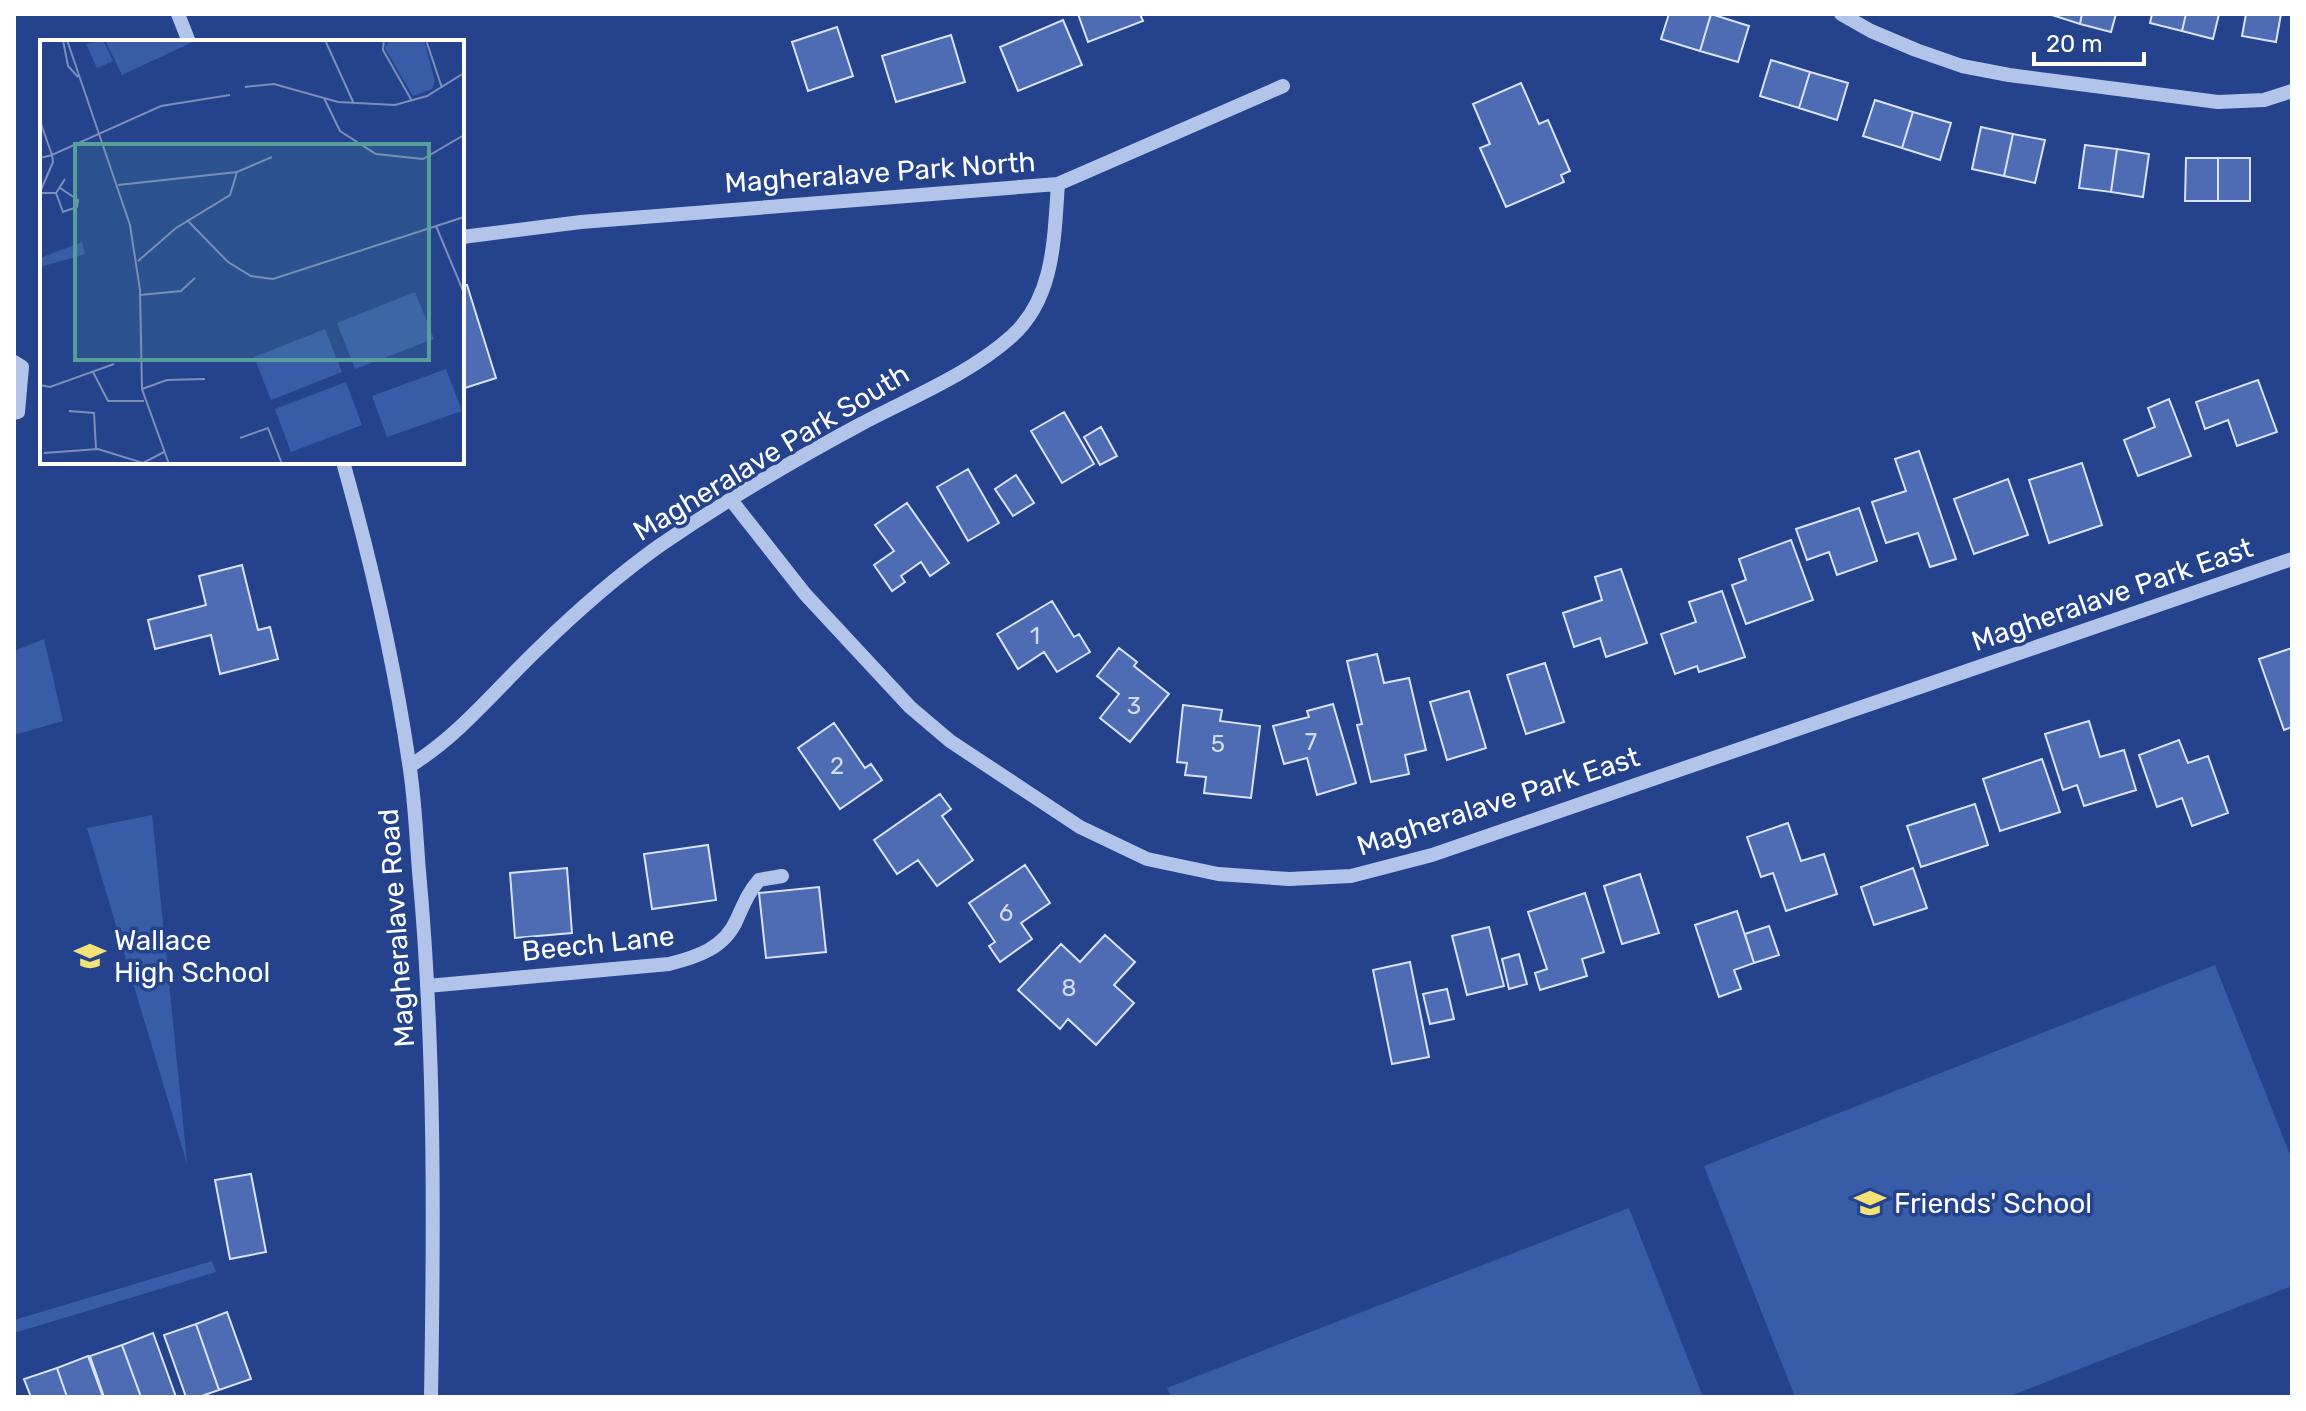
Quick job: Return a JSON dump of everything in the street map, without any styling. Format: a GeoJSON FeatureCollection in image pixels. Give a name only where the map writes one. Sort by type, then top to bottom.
{"type":"FeatureCollection","features":[{"type":"Feature","properties":{"kind":"street"},"geometry":{"type":"LineString","coordinates":[[178,14],[188,40]]}},
{"type":"Feature","properties":{"kind":"street"},"geometry":{"type":"LineString","coordinates":[[1841,14],[1916,50],[1962,66],[2009,75],[2114,91],[2218,102],[2264,100],[2292,91]]}},
{"type":"Feature","properties":{"kind":"street","name":"Magheralave Park North"},"geometry":{"type":"LineString","coordinates":[[464,237],[581,222],[1058,184],[1283,86]]}},
{"type":"Feature","properties":{"kind":"street","name":"Magheralave Park South"},"geometry":{"type":"LineString","coordinates":[[410,766],[432,752],[480,710],[539,648],[624,573],[731,500],[842,434],[968,367],[1013,335],[1037,303],[1053,260],[1058,184]]}},
{"type":"Feature","properties":{"kind":"street"},"geometry":{"type":"LineString","coordinates":[[14,362],[22,367],[18,412],[14,413]]}},
{"type":"Feature","properties":{"kind":"street","name":"Magheralave Road"},"geometry":{"type":"LineString","coordinates":[[344,464],[389,643],[410,766],[426,952],[434,1227],[431,1397]]}},
{"type":"Feature","properties":{"kind":"street","name":"Magheralave Park East"},"geometry":{"type":"LineString","coordinates":[[731,500],[805,594],[910,707],[950,741],[995,772],[1080,827],[1147,859],[1218,874],[1289,879],[1351,876],[1432,855],[2292,559]]}},
{"type":"Feature","properties":{"kind":"street","name":"Beech Lane"},"geometry":{"type":"LineString","coordinates":[[427,986],[669,964],[692,959],[710,951],[725,937],[759,880],[782,876]]}},
{"type":"Feature","properties":{"kind":"shaded area"},"geometry":{"type":"Polygon","coordinates":[[[44,639],[63,721],[14,735],[14,651],[44,639]]]}},
{"type":"Feature","properties":{"kind":"shaded area"},"geometry":{"type":"Polygon","coordinates":[[[152,815],[184,1132],[187,1164],[87,828],[152,815]]]}},
{"type":"Feature","properties":{"kind":"shaded area"},"geometry":{"type":"Polygon","coordinates":[[[2215,965],[2292,1160],[2292,1286],[2008,1397],[1795,1397],[1704,1166],[2215,965]]]}},
{"type":"Feature","properties":{"kind":"shaded area"},"geometry":{"type":"Polygon","coordinates":[[[1629,1208],[1703,1397],[1171,1397],[1167,1388],[1629,1208]]]}},
{"type":"Feature","properties":{"kind":"shaded area"},"geometry":{"type":"Polygon","coordinates":[[[212,1261],[216,1272],[14,1333],[14,1320],[212,1261]]]}},
{"type":"Feature","properties":{"kind":"building"},"geometry":{"type":"Polygon","coordinates":[[[1078,14],[1140,14],[1143,21],[1088,42],[1078,14]]]}},
{"type":"Feature","properties":{"kind":"building"},"geometry":{"type":"Polygon","coordinates":[[[1669,14],[1711,14],[1700,51],[1661,39],[1669,14]]]}},
{"type":"Feature","properties":{"kind":"building"},"geometry":{"type":"Polygon","coordinates":[[[1711,14],[1749,26],[1738,62],[1700,51],[1711,14]]]}},
{"type":"Feature","properties":{"kind":"building"},"geometry":{"type":"Polygon","coordinates":[[[2049,14],[2082,14],[2080,24],[2049,14]]]}},
{"type":"Feature","properties":{"kind":"building"},"geometry":{"type":"Polygon","coordinates":[[[2082,14],[2116,14],[2111,32],[2080,24],[2082,14]]]}},
{"type":"Feature","properties":{"kind":"building"},"geometry":{"type":"Polygon","coordinates":[[[2152,14],[2186,14],[2182,31],[2150,23],[2152,14]]]}},
{"type":"Feature","properties":{"kind":"building"},"geometry":{"type":"Polygon","coordinates":[[[2186,14],[2219,14],[2213,39],[2182,31],[2186,14]]]}},
{"type":"Feature","properties":{"kind":"building"},"geometry":{"type":"Polygon","coordinates":[[[2246,14],[2281,14],[2276,42],[2242,36],[2246,14]]]}},
{"type":"Feature","properties":{"kind":"building"},"geometry":{"type":"Polygon","coordinates":[[[1063,20],[1082,65],[1018,91],[1000,47],[1063,20]]]}},
{"type":"Feature","properties":{"kind":"building"},"geometry":{"type":"Polygon","coordinates":[[[837,27],[853,76],[808,91],[792,42],[837,27]]]}},
{"type":"Feature","properties":{"kind":"building"},"geometry":{"type":"Polygon","coordinates":[[[951,35],[965,82],[896,102],[882,56],[951,35]]]}},
{"type":"Feature","properties":{"kind":"building"},"geometry":{"type":"Polygon","coordinates":[[[1771,60],[1810,72],[1799,108],[1760,96],[1771,60]]]}},
{"type":"Feature","properties":{"kind":"building"},"geometry":{"type":"Polygon","coordinates":[[[1810,72],[1848,83],[1837,120],[1799,108],[1810,72]]]}},
{"type":"Feature","properties":{"kind":"building"},"geometry":{"type":"Polygon","coordinates":[[[1521,83],[1539,124],[1548,120],[1570,171],[1561,175],[1564,182],[1506,207],[1480,148],[1490,144],[1473,104],[1521,83]]]}},
{"type":"Feature","properties":{"kind":"building"},"geometry":{"type":"Polygon","coordinates":[[[1875,100],[1913,112],[1902,148],[1863,136],[1875,100]]]}},
{"type":"Feature","properties":{"kind":"building"},"geometry":{"type":"Polygon","coordinates":[[[1913,112],[1951,123],[1940,160],[1902,148],[1913,112]]]}},
{"type":"Feature","properties":{"kind":"building"},"geometry":{"type":"Polygon","coordinates":[[[1981,127],[2013,134],[2004,176],[1972,169],[1981,127]]]}},
{"type":"Feature","properties":{"kind":"building"},"geometry":{"type":"Polygon","coordinates":[[[2013,134],[2045,140],[2035,183],[2004,176],[2013,134]]]}},
{"type":"Feature","properties":{"kind":"building"},"geometry":{"type":"Polygon","coordinates":[[[2085,145],[2117,149],[2111,192],[2079,188],[2085,145]]]}},
{"type":"Feature","properties":{"kind":"building"},"geometry":{"type":"Polygon","coordinates":[[[2117,149],[2149,154],[2143,197],[2111,192],[2117,149]]]}},
{"type":"Feature","properties":{"kind":"building"},"geometry":{"type":"Polygon","coordinates":[[[2186,158],[2218,158],[2218,201],[2185,201],[2186,158]]]}},
{"type":"Feature","properties":{"kind":"building"},"geometry":{"type":"Polygon","coordinates":[[[2218,158],[2250,158],[2250,201],[2218,201],[2218,158]]]}},
{"type":"Feature","properties":{"kind":"building"},"geometry":{"type":"Polygon","coordinates":[[[467,285],[496,378],[464,388],[464,286],[467,285]]]}},
{"type":"Feature","properties":{"kind":"building"},"geometry":{"type":"Polygon","coordinates":[[[2258,380],[2277,432],[2237,446],[2228,420],[2205,429],[2196,402],[2258,380]]]}},
{"type":"Feature","properties":{"kind":"building"},"geometry":{"type":"Polygon","coordinates":[[[2169,399],[2191,456],[2138,476],[2124,440],[2155,427],[2148,408],[2169,399]]]}},
{"type":"Feature","properties":{"kind":"building"},"geometry":{"type":"Polygon","coordinates":[[[1064,412],[1094,464],[1062,483],[1031,431],[1064,412]]]}},
{"type":"Feature","properties":{"kind":"building"},"geometry":{"type":"Polygon","coordinates":[[[1101,427],[1117,456],[1100,465],[1084,437],[1101,427]]]}},
{"type":"Feature","properties":{"kind":"building"},"geometry":{"type":"Polygon","coordinates":[[[1919,451],[1956,559],[1930,567],[1918,533],[1886,543],[1872,502],[1906,491],[1895,459],[1919,451]]]}},
{"type":"Feature","properties":{"kind":"building"},"geometry":{"type":"Polygon","coordinates":[[[2082,463],[2102,525],[2049,543],[2029,480],[2082,463]]]}},
{"type":"Feature","properties":{"kind":"building"},"geometry":{"type":"Polygon","coordinates":[[[968,469],[999,523],[968,541],[937,487],[968,469]]]}},
{"type":"Feature","properties":{"kind":"building"},"geometry":{"type":"Polygon","coordinates":[[[1016,475],[1034,503],[1013,516],[995,489],[1016,475]]]}},
{"type":"Feature","properties":{"kind":"building"},"geometry":{"type":"Polygon","coordinates":[[[2008,479],[2028,535],[1974,554],[1954,499],[2008,479]]]}},
{"type":"Feature","properties":{"kind":"building"},"geometry":{"type":"Polygon","coordinates":[[[907,503],[949,563],[930,576],[921,562],[901,576],[905,582],[892,591],[874,565],[894,551],[875,525],[907,503]]]}},
{"type":"Feature","properties":{"kind":"building"},"geometry":{"type":"Polygon","coordinates":[[[1859,508],[1877,561],[1837,575],[1829,552],[1807,560],[1796,529],[1859,508]]]}},
{"type":"Feature","properties":{"kind":"building"},"geometry":{"type":"Polygon","coordinates":[[[1791,540],[1813,600],[1746,624],[1732,585],[1746,580],[1739,559],[1791,540]]]}},
{"type":"Feature","properties":{"kind":"building"},"geometry":{"type":"Polygon","coordinates":[[[242,565],[258,630],[270,627],[278,659],[220,674],[211,635],[155,649],[148,620],[206,605],[199,576],[242,565]]]}},
{"type":"Feature","properties":{"kind":"building"},"geometry":{"type":"Polygon","coordinates":[[[1621,569],[1647,643],[1606,657],[1600,638],[1574,647],[1563,613],[1602,600],[1595,577],[1621,569]]]}},
{"type":"Feature","properties":{"kind":"building"},"geometry":{"type":"Polygon","coordinates":[[[1722,591],[1745,657],[1699,672],[1697,666],[1675,674],[1661,634],[1696,622],[1689,602],[1722,591]]]}},
{"type":"Feature","properties":{"kind":"building"},"geometry":{"type":"Polygon","coordinates":[[[1052,601],[1074,637],[1079,634],[1090,652],[1057,672],[1044,652],[1018,669],[997,634],[1052,601]]]}},
{"type":"Feature","properties":{"kind":"building"},"geometry":{"type":"Polygon","coordinates":[[[1119,648],[1137,662],[1134,666],[1169,694],[1130,742],[1100,718],[1119,694],[1097,676],[1119,648]]]}},
{"type":"Feature","properties":{"kind":"building"},"geometry":{"type":"Polygon","coordinates":[[[2292,648],[2292,727],[2284,730],[2259,659],[2292,648]]]}},
{"type":"Feature","properties":{"kind":"building"},"geometry":{"type":"Polygon","coordinates":[[[1377,654],[1384,683],[1409,678],[1426,750],[1405,755],[1409,774],[1371,782],[1357,725],[1362,724],[1347,661],[1377,654]]]}},
{"type":"Feature","properties":{"kind":"building"},"geometry":{"type":"Polygon","coordinates":[[[1545,663],[1564,722],[1526,734],[1507,675],[1545,663]]]}},
{"type":"Feature","properties":{"kind":"building"},"geometry":{"type":"Polygon","coordinates":[[[1469,691],[1486,748],[1447,760],[1430,702],[1469,691]]]}},
{"type":"Feature","properties":{"kind":"building"},"geometry":{"type":"Polygon","coordinates":[[[1333,704],[1356,783],[1317,795],[1307,758],[1284,764],[1273,726],[1309,717],[1307,711],[1333,704]]]}},
{"type":"Feature","properties":{"kind":"building"},"geometry":{"type":"Polygon","coordinates":[[[1183,705],[1222,710],[1220,721],[1260,726],[1251,798],[1204,793],[1206,777],[1185,775],[1187,763],[1177,762],[1183,705]]]}},
{"type":"Feature","properties":{"kind":"building"},"geometry":{"type":"Polygon","coordinates":[[[2089,721],[2100,757],[2124,750],[2136,790],[2084,806],[2077,785],[2063,790],[2045,734],[2089,721]]]}},
{"type":"Feature","properties":{"kind":"building"},"geometry":{"type":"Polygon","coordinates":[[[834,723],[865,768],[871,764],[882,780],[840,809],[798,748],[834,723]]]}},
{"type":"Feature","properties":{"kind":"building"},"geometry":{"type":"Polygon","coordinates":[[[2179,740],[2188,763],[2208,756],[2228,813],[2192,826],[2182,798],[2157,807],[2139,755],[2179,740]]]}},
{"type":"Feature","properties":{"kind":"building"},"geometry":{"type":"Polygon","coordinates":[[[2042,759],[2060,812],[2000,831],[1983,779],[2042,759]]]}},
{"type":"Feature","properties":{"kind":"building"},"geometry":{"type":"Polygon","coordinates":[[[940,794],[951,809],[942,816],[973,860],[937,886],[918,860],[897,874],[874,840],[940,794]]]}},
{"type":"Feature","properties":{"kind":"building"},"geometry":{"type":"Polygon","coordinates":[[[1975,804],[1988,845],[1921,867],[1907,826],[1975,804]]]}},
{"type":"Feature","properties":{"kind":"building"},"geometry":{"type":"Polygon","coordinates":[[[1788,823],[1801,861],[1824,854],[1837,894],[1786,911],[1773,873],[1761,877],[1747,837],[1788,823]]]}},
{"type":"Feature","properties":{"kind":"building"},"geometry":{"type":"Polygon","coordinates":[[[708,845],[716,900],[652,909],[644,854],[708,845]]]}},
{"type":"Feature","properties":{"kind":"building"},"geometry":{"type":"Polygon","coordinates":[[[1025,865],[1050,903],[1021,923],[1032,939],[1000,962],[989,946],[995,942],[969,903],[1025,865]]]}},
{"type":"Feature","properties":{"kind":"building"},"geometry":{"type":"Polygon","coordinates":[[[567,868],[572,933],[515,938],[510,873],[567,868]]]}},
{"type":"Feature","properties":{"kind":"building"},"geometry":{"type":"Polygon","coordinates":[[[1913,868],[1927,908],[1874,925],[1861,887],[1913,868]]]}},
{"type":"Feature","properties":{"kind":"building"},"geometry":{"type":"Polygon","coordinates":[[[1640,874],[1659,933],[1622,944],[1604,886],[1640,874]]]}},
{"type":"Feature","properties":{"kind":"building"},"geometry":{"type":"Polygon","coordinates":[[[819,887],[826,952],[766,958],[759,893],[819,887]]]}},
{"type":"Feature","properties":{"kind":"building"},"geometry":{"type":"Polygon","coordinates":[[[1585,893],[1604,952],[1582,959],[1587,976],[1540,990],[1535,973],[1547,969],[1528,912],[1585,893]]]}},
{"type":"Feature","properties":{"kind":"building"},"geometry":{"type":"Polygon","coordinates":[[[1737,911],[1754,963],[1734,970],[1741,989],[1719,997],[1695,925],[1737,911]]]}},
{"type":"Feature","properties":{"kind":"building"},"geometry":{"type":"Polygon","coordinates":[[[1769,926],[1779,955],[1754,963],[1745,934],[1769,926]]]}},
{"type":"Feature","properties":{"kind":"building"},"geometry":{"type":"Polygon","coordinates":[[[1489,927],[1504,986],[1467,995],[1452,936],[1489,927]]]}},
{"type":"Feature","properties":{"kind":"building"},"geometry":{"type":"Polygon","coordinates":[[[1105,935],[1135,962],[1114,985],[1134,1003],[1096,1045],[1068,1019],[1060,1029],[1018,990],[1061,944],[1080,962],[1105,935]]]}},
{"type":"Feature","properties":{"kind":"building"},"geometry":{"type":"Polygon","coordinates":[[[1519,954],[1527,984],[1509,989],[1502,959],[1519,954]]]}},
{"type":"Feature","properties":{"kind":"building"},"geometry":{"type":"Polygon","coordinates":[[[1410,962],[1429,1057],[1392,1064],[1373,970],[1410,962]]]}},
{"type":"Feature","properties":{"kind":"building"},"geometry":{"type":"Polygon","coordinates":[[[1447,989],[1454,1019],[1430,1024],[1423,994],[1447,989]]]}},
{"type":"Feature","properties":{"kind":"building"},"geometry":{"type":"Polygon","coordinates":[[[251,1174],[266,1252],[230,1259],[215,1180],[251,1174]]]}},
{"type":"Feature","properties":{"kind":"building"},"geometry":{"type":"Polygon","coordinates":[[[227,1312],[251,1379],[219,1390],[196,1324],[227,1312]]]}},
{"type":"Feature","properties":{"kind":"building"},"geometry":{"type":"Polygon","coordinates":[[[196,1324],[219,1390],[199,1397],[186,1397],[164,1335],[196,1324]]]}},
{"type":"Feature","properties":{"kind":"building"},"geometry":{"type":"Polygon","coordinates":[[[153,1333],[176,1397],[141,1397],[122,1345],[153,1333]]]}},
{"type":"Feature","properties":{"kind":"building"},"geometry":{"type":"Polygon","coordinates":[[[122,1345],[141,1397],[104,1397],[90,1356],[122,1345]]]}},
{"type":"Feature","properties":{"kind":"building"},"geometry":{"type":"Polygon","coordinates":[[[88,1356],[103,1397],[67,1397],[57,1368],[88,1356]]]}},
{"type":"Feature","properties":{"kind":"building"},"geometry":{"type":"Polygon","coordinates":[[[57,1368],[67,1397],[31,1397],[24,1379],[57,1368]]]}},
{"type":"Feature","properties":{"kind":"place","name":"Wallace High School"},"geometry":{"type":"Point","coordinates":[90,956]}},
{"type":"Feature","properties":{"kind":"place","name":"Friends' School"},"geometry":{"type":"Point","coordinates":[1870,1203]}}]}
